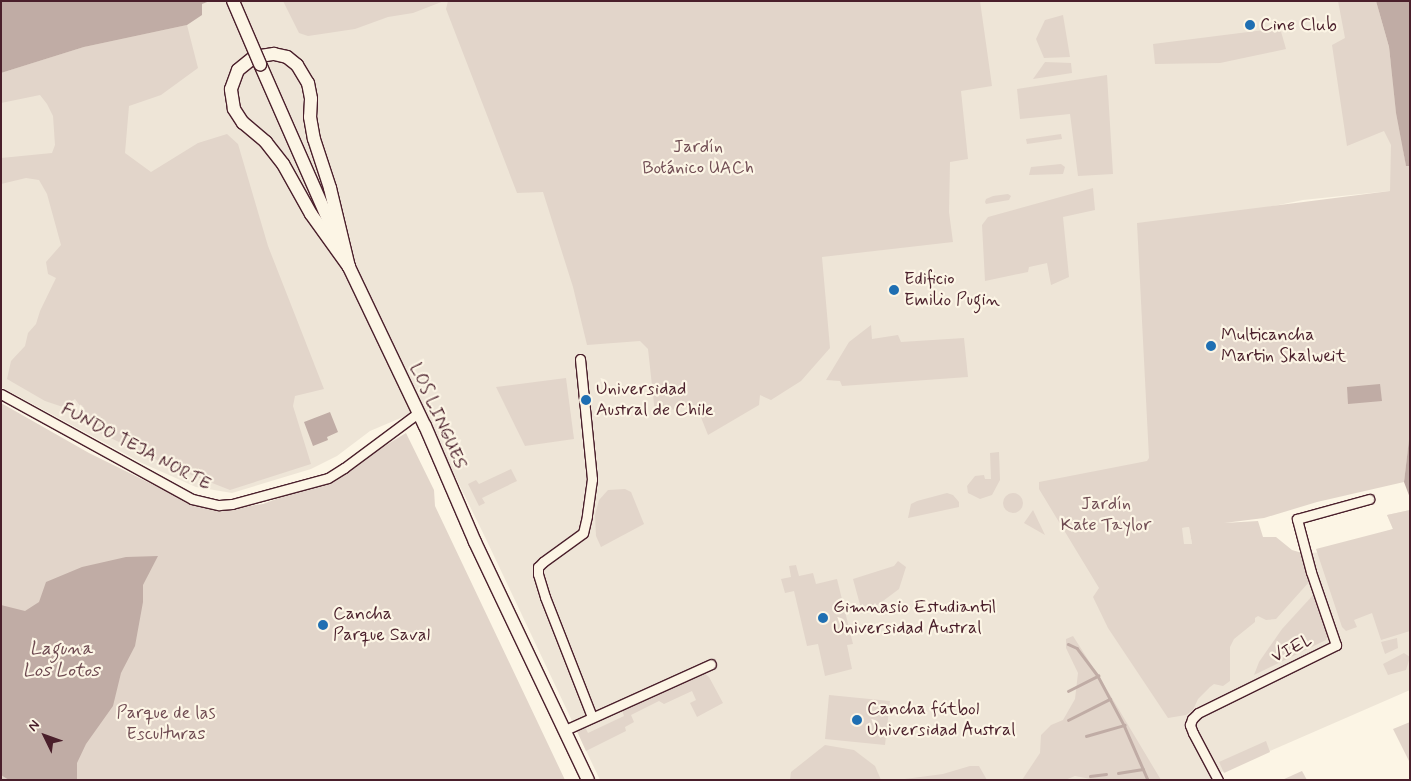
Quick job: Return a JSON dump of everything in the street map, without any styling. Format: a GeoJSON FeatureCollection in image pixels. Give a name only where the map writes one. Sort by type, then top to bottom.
{"type":"FeatureCollection","features":[{"type":"Feature","properties":{"kind":"main road","name":"LOS LINGUES"},"geometry":{"type":"LineString","coordinates":[[233,1],[349,267],[418,413],[475,542],[588,780]]}},
{"type":"Feature","properties":{"kind":"main road"},"geometry":{"type":"LineString","coordinates":[[267,54],[280,55],[292,61],[305,76],[310,91],[310,117],[314,139],[330,188],[349,267],[311,214],[284,164],[266,142],[243,123],[234,109],[231,96],[232,82],[238,70],[254,57],[267,54]]}},
{"type":"Feature","properties":{"kind":"street"},"geometry":{"type":"LineString","coordinates":[[580,359],[592,489],[587,516],[582,533],[543,562],[538,567],[538,574],[544,597],[592,717]]}},
{"type":"Feature","properties":{"kind":"street","name":"FUNDO TEJA NORTE"},"geometry":{"type":"LineString","coordinates":[[1,394],[192,499],[219,505],[232,504],[328,478],[418,413]]}},
{"type":"Feature","properties":{"kind":"street","name":"VIEL"},"geometry":{"type":"LineString","coordinates":[[1218,780],[1192,733],[1190,724],[1192,719],[1198,713],[1336,645],[1311,572],[1297,519],[1369,499]]}},
{"type":"Feature","properties":{"kind":"street"},"geometry":{"type":"LineString","coordinates":[[565,730],[711,664]]}},
{"type":"Feature","properties":{"kind":"shaded area","name":"Universidad Austral de Chile"},"geometry":{"type":"Polygon","coordinates":[[[210,1],[1376,1],[1392,68],[1404,149],[1390,191],[1303,200],[1254,210],[1148,461],[1152,531],[1189,527],[1195,561],[1324,552],[1393,529],[1387,515],[1410,510],[1410,690],[1210,777],[1211,780],[600,780],[424,413],[403,417],[370,431],[337,456],[311,469],[232,493],[196,487],[142,463],[1,387],[1,73],[84,47],[210,1]]]}},
{"type":"Feature","properties":{"kind":"green space"},"geometry":{"type":"Polygon","coordinates":[[[283,1],[444,1],[413,13],[388,17],[355,29],[308,36],[299,33],[283,1]]]}},
{"type":"Feature","properties":{"kind":"green space","name":"Jardín Botánico UACh"},"geometry":{"type":"Polygon","coordinates":[[[448,1],[980,1],[992,86],[961,91],[968,159],[950,162],[949,212],[953,242],[822,257],[830,348],[801,381],[771,400],[760,395],[759,405],[708,435],[696,405],[655,413],[648,349],[640,341],[587,345],[573,287],[543,192],[517,193],[446,9],[448,1]]]}},
{"type":"Feature","properties":{"kind":"green space","name":"Jardín Kate Taylor"},"geometry":{"type":"Polygon","coordinates":[[[1338,1],[1376,1],[1389,47],[1396,113],[1406,165],[1410,166],[1410,431],[1404,482],[1317,502],[1264,518],[1224,523],[1258,521],[1263,537],[1276,537],[1292,550],[1302,553],[1309,582],[1276,619],[1266,620],[1258,616],[1255,618],[1255,622],[1234,639],[1230,647],[1230,681],[1223,686],[1214,684],[1210,687],[1198,699],[1193,710],[1186,715],[1168,718],[1108,628],[1093,597],[1099,588],[1039,489],[1039,482],[1147,461],[1149,458],[1137,223],[1390,191],[1391,145],[1384,131],[1347,146],[1332,45],[1345,38],[1338,1]],[[1189,527],[1182,528],[1184,544],[1192,544],[1189,527]]]}},
{"type":"Feature","properties":{"kind":"green space"},"geometry":{"type":"Polygon","coordinates":[[[1063,15],[1070,57],[1044,58],[1036,39],[1045,20],[1063,15]]]}},
{"type":"Feature","properties":{"kind":"green space"},"geometry":{"type":"Polygon","coordinates":[[[187,25],[198,68],[161,95],[129,106],[125,153],[151,172],[198,143],[227,134],[238,144],[268,246],[324,389],[295,396],[293,406],[311,464],[230,490],[174,468],[100,433],[75,399],[63,407],[45,401],[7,379],[11,361],[25,346],[28,333],[36,324],[40,311],[56,278],[48,274],[46,262],[61,245],[47,194],[39,180],[26,178],[1,184],[1,158],[52,153],[55,145],[53,116],[47,104],[40,95],[1,103],[1,73],[84,47],[187,25]]]}},
{"type":"Feature","properties":{"kind":"green space"},"geometry":{"type":"Polygon","coordinates":[[[1280,28],[1286,49],[1220,63],[1155,64],[1153,44],[1280,28]]]}},
{"type":"Feature","properties":{"kind":"green space"},"geometry":{"type":"Polygon","coordinates":[[[1045,62],[1071,63],[1072,73],[1033,79],[1045,62]]]}},
{"type":"Feature","properties":{"kind":"green space"},"geometry":{"type":"Polygon","coordinates":[[[1107,75],[1113,174],[1078,176],[1070,114],[1020,119],[1017,89],[1107,75]]]}},
{"type":"Feature","properties":{"kind":"green space"},"geometry":{"type":"Polygon","coordinates":[[[1061,134],[1062,139],[1027,144],[1026,139],[1061,134]]]}},
{"type":"Feature","properties":{"kind":"green space"},"geometry":{"type":"Polygon","coordinates":[[[1061,164],[1065,167],[1063,174],[1029,175],[1031,167],[1061,164]]]}},
{"type":"Feature","properties":{"kind":"green space"},"geometry":{"type":"Polygon","coordinates":[[[1093,188],[1095,210],[1063,217],[1069,277],[1051,285],[1047,263],[1029,267],[1028,272],[985,281],[982,225],[988,217],[1093,188]]]}},
{"type":"Feature","properties":{"kind":"green space"},"geometry":{"type":"Polygon","coordinates":[[[1008,194],[1011,196],[1009,200],[986,204],[985,202],[986,199],[993,196],[1008,194]]]}},
{"type":"Feature","properties":{"kind":"green space"},"geometry":{"type":"Polygon","coordinates":[[[871,325],[872,339],[898,335],[901,342],[964,338],[968,377],[842,386],[840,381],[826,380],[849,342],[871,325]]]}},
{"type":"Feature","properties":{"kind":"green space"},"geometry":{"type":"Polygon","coordinates":[[[566,378],[574,439],[525,446],[496,387],[566,378]]]}},
{"type":"Feature","properties":{"kind":"green space","name":"Parque de las Esculturas"},"geometry":{"type":"Polygon","coordinates":[[[1,403],[89,453],[182,499],[216,511],[263,504],[332,478],[406,433],[434,490],[435,506],[565,780],[1,780],[1,403]]]}},
{"type":"Feature","properties":{"kind":"green space"},"geometry":{"type":"Polygon","coordinates":[[[999,452],[1000,480],[992,495],[980,499],[968,493],[967,486],[975,476],[984,475],[985,479],[991,479],[990,453],[999,452]]]}},
{"type":"Feature","properties":{"kind":"green space"},"geometry":{"type":"Polygon","coordinates":[[[511,469],[517,481],[482,498],[485,503],[479,506],[468,484],[476,480],[479,484],[511,469]]]}},
{"type":"Feature","properties":{"kind":"green space"},"geometry":{"type":"Polygon","coordinates":[[[625,489],[631,492],[644,524],[601,547],[596,536],[595,515],[599,500],[608,490],[625,489]]]}},
{"type":"Feature","properties":{"kind":"green space"},"geometry":{"type":"Polygon","coordinates":[[[947,493],[953,495],[959,502],[959,507],[908,518],[911,504],[947,493]]]}},
{"type":"Feature","properties":{"kind":"green space"},"geometry":{"type":"Polygon","coordinates":[[[1013,493],[1020,496],[1023,503],[1020,510],[1013,513],[1006,510],[1003,503],[1006,496],[1013,493]]]}},
{"type":"Feature","properties":{"kind":"green space"},"geometry":{"type":"Polygon","coordinates":[[[1033,510],[1045,535],[1024,523],[1033,510]]]}},
{"type":"Feature","properties":{"kind":"green space"},"geometry":{"type":"Polygon","coordinates":[[[1410,510],[1410,631],[1381,640],[1372,613],[1354,620],[1357,627],[1346,631],[1342,627],[1316,549],[1393,529],[1387,515],[1410,510]]]}},
{"type":"Feature","properties":{"kind":"green space"},"geometry":{"type":"Polygon","coordinates":[[[898,561],[906,567],[899,589],[867,613],[862,612],[853,579],[894,566],[898,561]]]}},
{"type":"Feature","properties":{"kind":"green space","name":"Gimnasio Estudiantil Universidad Austral"},"geometry":{"type":"Polygon","coordinates":[[[796,565],[799,576],[813,573],[816,584],[837,579],[853,644],[847,645],[852,669],[825,676],[818,644],[807,646],[794,591],[785,593],[781,579],[791,577],[789,566],[796,565]]]}},
{"type":"Feature","properties":{"kind":"green space"},"geometry":{"type":"Polygon","coordinates":[[[1314,594],[1329,633],[1326,640],[1254,675],[1259,662],[1282,629],[1314,594]]]}},
{"type":"Feature","properties":{"kind":"green space"},"geometry":{"type":"Polygon","coordinates":[[[1073,636],[1161,780],[1096,780],[1075,776],[1065,780],[1022,780],[1040,753],[1041,735],[1051,725],[1063,720],[1075,699],[1078,673],[1066,648],[1066,639],[1073,636]]]}},
{"type":"Feature","properties":{"kind":"green space"},"geometry":{"type":"Polygon","coordinates":[[[1397,638],[1398,648],[1385,654],[1381,642],[1397,638]]]}},
{"type":"Feature","properties":{"kind":"green space"},"geometry":{"type":"Polygon","coordinates":[[[1404,653],[1410,657],[1406,670],[1388,675],[1383,664],[1404,653]]]}},
{"type":"Feature","properties":{"kind":"green space"},"geometry":{"type":"Polygon","coordinates":[[[701,671],[709,677],[723,703],[697,717],[690,703],[696,700],[692,691],[664,704],[659,701],[631,715],[634,722],[625,727],[626,731],[586,751],[577,731],[585,727],[588,733],[624,716],[622,710],[701,671]]]}},
{"type":"Feature","properties":{"kind":"green space","name":"Cancha fútbol Universidad Austral"},"geometry":{"type":"Polygon","coordinates":[[[829,695],[890,701],[885,745],[825,739],[829,695]]]}},
{"type":"Feature","properties":{"kind":"green space"},"geometry":{"type":"Polygon","coordinates":[[[1410,722],[1410,763],[1393,729],[1410,722]]]}},
{"type":"Feature","properties":{"kind":"green space"},"geometry":{"type":"Polygon","coordinates":[[[1266,741],[1270,752],[1224,773],[1219,762],[1266,741]]]}},
{"type":"Feature","properties":{"kind":"green space"},"geometry":{"type":"Polygon","coordinates":[[[825,745],[854,750],[875,766],[881,780],[790,780],[791,772],[825,745]]]}},
{"type":"Feature","properties":{"kind":"green space"},"geometry":{"type":"Polygon","coordinates":[[[970,766],[979,766],[987,780],[897,780],[943,774],[970,766]]]}},
{"type":"Feature","properties":{"kind":"green space"},"geometry":{"type":"Polygon","coordinates":[[[1302,771],[1307,780],[1282,780],[1302,771]]]}},
{"type":"Feature","properties":{"kind":"water"},"geometry":{"type":"Polygon","coordinates":[[[1,1],[210,1],[202,4],[202,15],[187,25],[84,47],[1,73],[1,1]]]}},
{"type":"Feature","properties":{"kind":"water"},"geometry":{"type":"Polygon","coordinates":[[[1376,1],[1410,1],[1410,166],[1406,166],[1396,113],[1389,47],[1376,1]]]}},
{"type":"Feature","properties":{"kind":"water"},"geometry":{"type":"Polygon","coordinates":[[[1380,384],[1382,401],[1348,404],[1347,387],[1380,384]]]}},
{"type":"Feature","properties":{"kind":"water"},"geometry":{"type":"Polygon","coordinates":[[[330,412],[338,432],[327,437],[328,440],[313,446],[304,422],[330,412]]]}},
{"type":"Feature","properties":{"kind":"water"},"geometry":{"type":"Polygon","coordinates":[[[1410,431],[1410,498],[1404,482],[1410,431]]]}},
{"type":"Feature","properties":{"kind":"water","name":"Laguna Los Lotos"},"geometry":{"type":"Polygon","coordinates":[[[158,556],[143,585],[143,602],[135,646],[121,673],[113,706],[86,744],[77,763],[77,780],[9,780],[1,775],[1,605],[25,611],[39,602],[46,582],[82,567],[126,557],[158,556]]]}},
{"type":"Feature","properties":{"kind":"waterway"},"geometry":{"type":"LineString","coordinates":[[1068,644],[1077,648],[1098,676],[1124,725],[1148,780]]}},
{"type":"Feature","properties":{"kind":"waterway"},"geometry":{"type":"LineString","coordinates":[[1068,691],[1098,676]]}},
{"type":"Feature","properties":{"kind":"waterway"},"geometry":{"type":"LineString","coordinates":[[1068,720],[1110,699]]}},
{"type":"Feature","properties":{"kind":"waterway"},"geometry":{"type":"LineString","coordinates":[[1086,736],[1124,725]]}},
{"type":"Feature","properties":{"kind":"waterway"},"geometry":{"type":"LineString","coordinates":[[1118,773],[1143,769]]}},
{"type":"Feature","properties":{"kind":"waterway"},"geometry":{"type":"LineString","coordinates":[[1090,776],[1106,774]]}},
{"type":"Feature","properties":{"kind":"place","name":"Cine Club"},"geometry":{"type":"Point","coordinates":[1250,25]}},
{"type":"Feature","properties":{"kind":"place","name":"Edificio Emilio Pugin"},"geometry":{"type":"Point","coordinates":[894,290]}},
{"type":"Feature","properties":{"kind":"place","name":"Multicancha Martin Skalweit"},"geometry":{"type":"Point","coordinates":[1211,346]}},
{"type":"Feature","properties":{"kind":"place","name":"Universidad Austral de Chile"},"geometry":{"type":"Point","coordinates":[586,400]}},
{"type":"Feature","properties":{"kind":"place","name":"Gimnasio Estudiantil Universidad Austral"},"geometry":{"type":"Point","coordinates":[823,618]}},
{"type":"Feature","properties":{"kind":"place","name":"Cancha Parque Saval"},"geometry":{"type":"Point","coordinates":[323,625]}},
{"type":"Feature","properties":{"kind":"place","name":"Cancha fútbol Universidad Austral"},"geometry":{"type":"Point","coordinates":[857,720]}}]}
